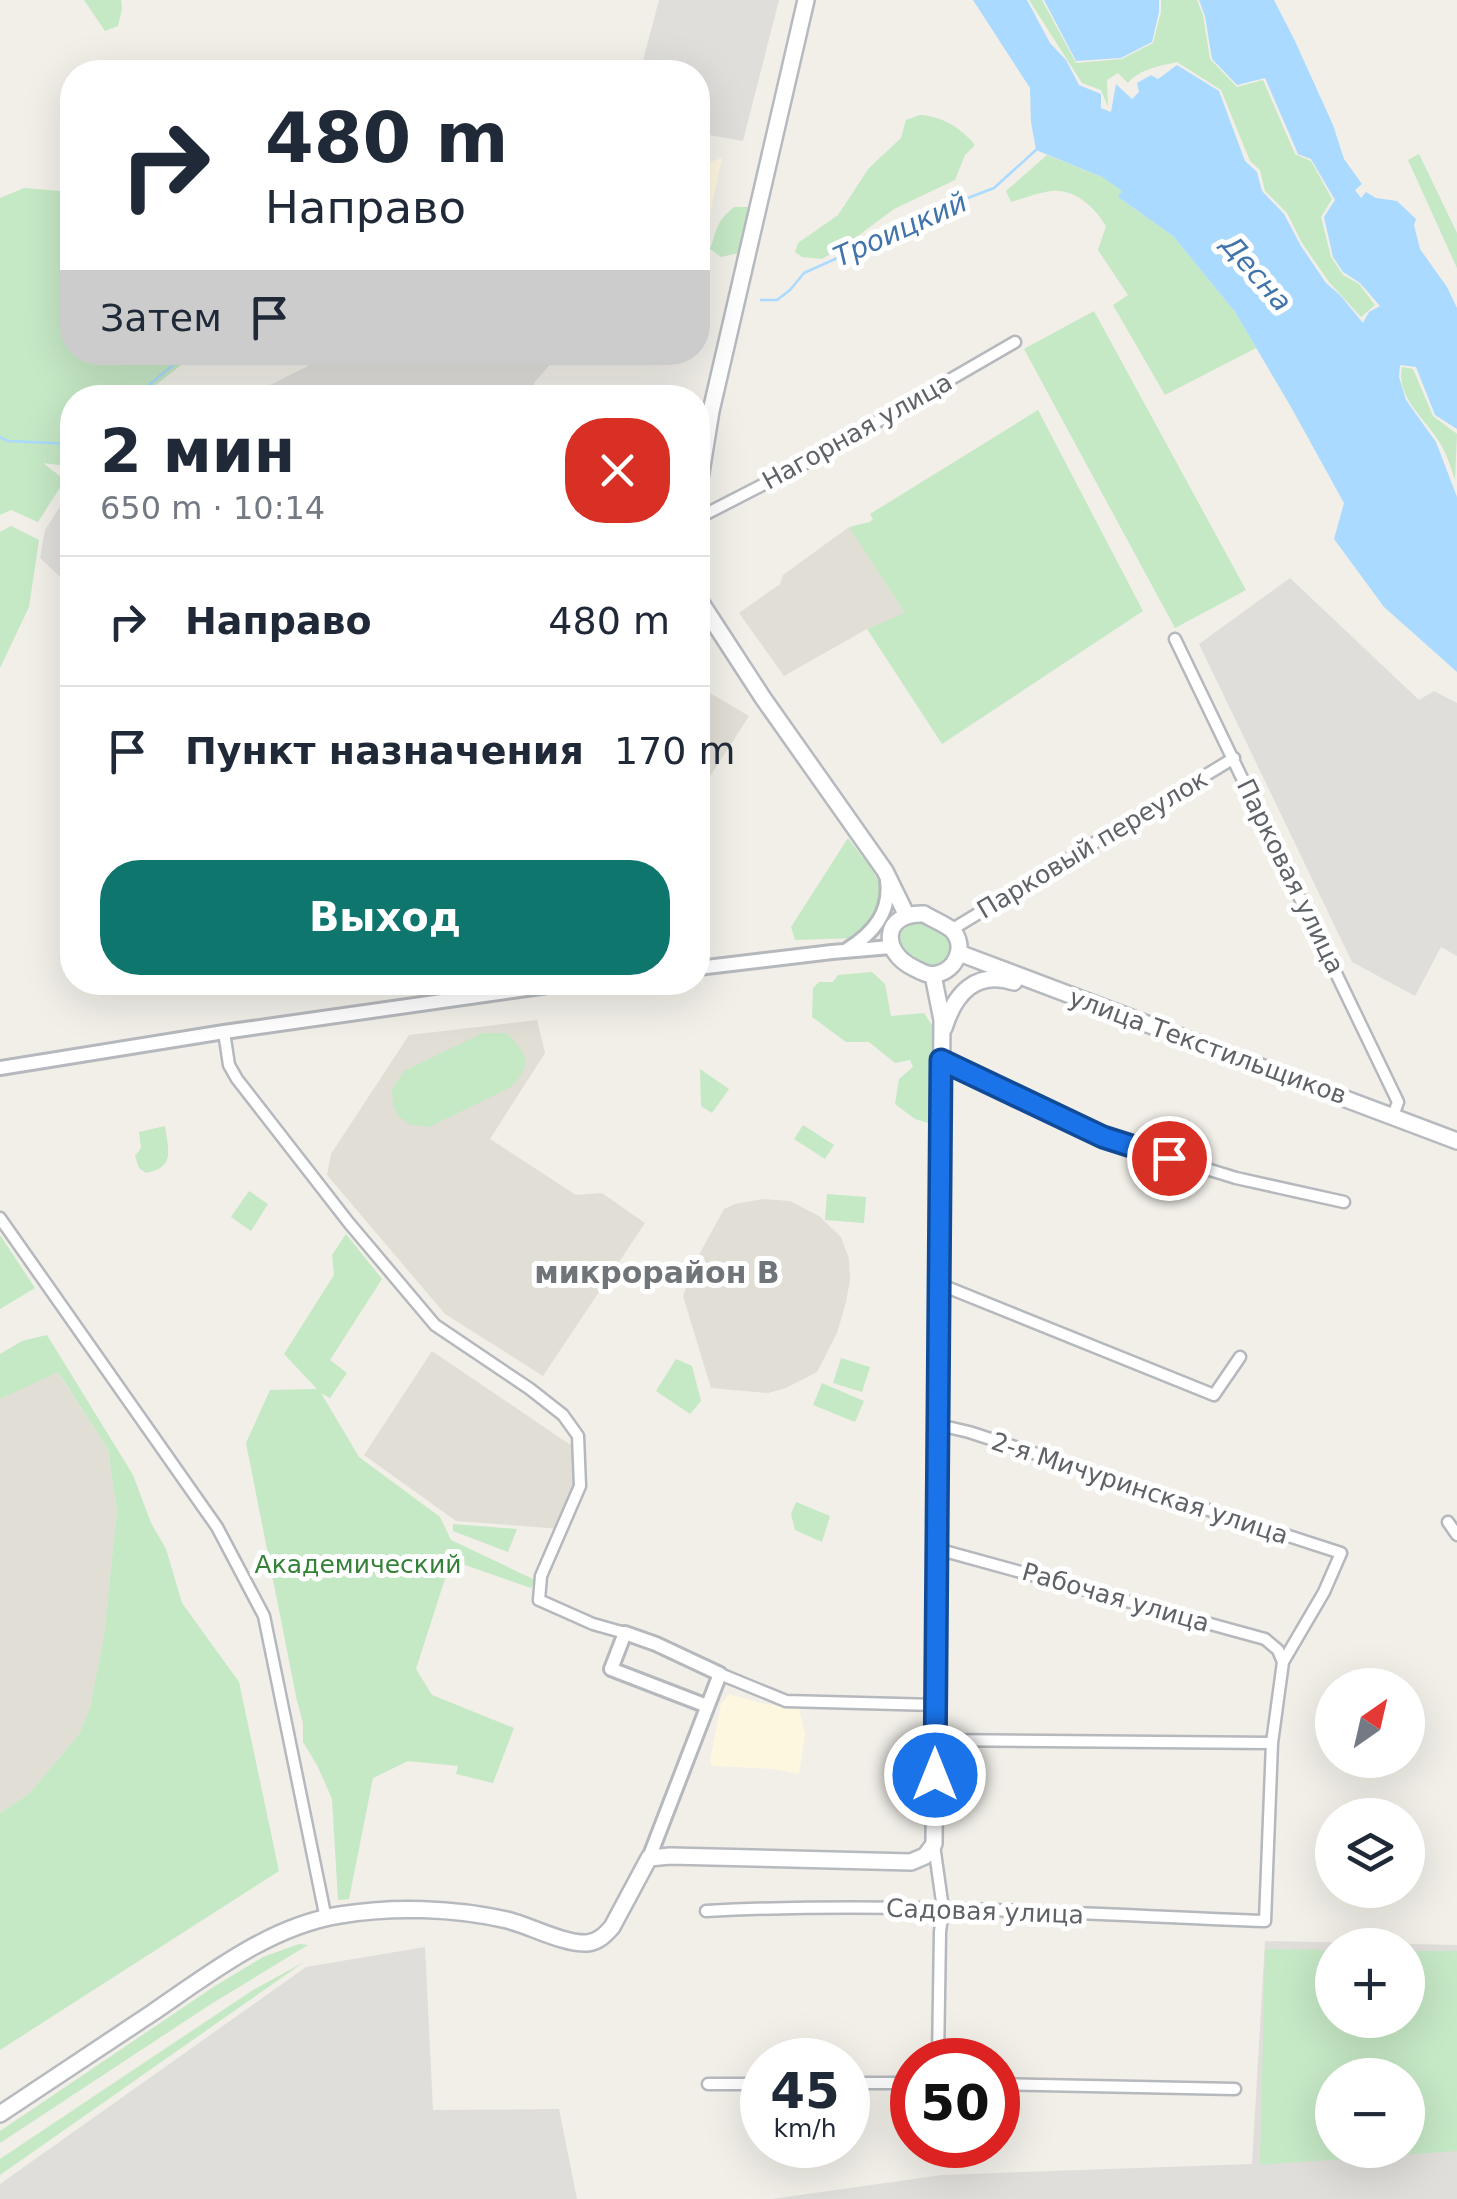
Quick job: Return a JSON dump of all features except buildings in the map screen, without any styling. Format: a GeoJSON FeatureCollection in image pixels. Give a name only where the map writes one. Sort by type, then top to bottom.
{"type":"FeatureCollection","features":[{"type":"Feature","properties":{"kind":"main road"},"geometry":{"type":"LineString","coordinates":[[710,417],[806,0]]}},
{"type":"Feature","properties":{"kind":"main road"},"geometry":{"type":"LineString","coordinates":[[710,617],[762,698],[885,871],[907,916]]}},
{"type":"Feature","properties":{"kind":"main road"},"geometry":{"type":"LineString","coordinates":[[924,914],[951,930],[959,953],[948,969],[932,974],[897,958],[891,947],[894,926],[907,916],[924,914]]}},
{"type":"Feature","properties":{"kind":"main road","name":"улица Текстильщиков"},"geometry":{"type":"LineString","coordinates":[[959,953],[1457,1141]]}},
{"type":"Feature","properties":{"kind":"main road"},"geometry":{"type":"LineString","coordinates":[[0,2114],[230,1960],[283,1932],[326,1918],[438,1911],[508,1920],[585,1943],[604,1936],[612,1927],[650,1858],[910,1862],[925,1856],[934,1844],[939,1425],[942,1020],[932,974]]}},
{"type":"Feature","properties":{"kind":"main road"},"geometry":{"type":"LineString","coordinates":[[941,1036],[955,1000],[976,983],[1001,978],[1038,990],[1051,988]]}},
{"type":"Feature","properties":{"kind":"street","name":"Нагорная улица"},"geometry":{"type":"LineString","coordinates":[[710,512],[812,459],[1015,342]]}},
{"type":"Feature","properties":{"kind":"street","name":"Парковая улица"},"geometry":{"type":"LineString","coordinates":[[1175,639],[1398,1102],[1393,1116]]}},
{"type":"Feature","properties":{"kind":"street","name":"Парковый переулок"},"geometry":{"type":"LineString","coordinates":[[951,930],[1234,758]]}},
{"type":"Feature","properties":{"kind":"street"},"geometry":{"type":"LineString","coordinates":[[846,950],[882,918],[888,894],[885,871]]}},
{"type":"Feature","properties":{"kind":"street"},"geometry":{"type":"LineString","coordinates":[[710,967],[891,947]]}},
{"type":"Feature","properties":{"kind":"street"},"geometry":{"type":"LineString","coordinates":[[0,1068],[484,995]]}},
{"type":"Feature","properties":{"kind":"street"},"geometry":{"type":"LineString","coordinates":[[224,1032],[228,1064],[237,1080],[435,1325],[530,1389],[563,1415],[578,1436],[580,1486],[541,1576],[539,1600],[593,1624],[656,1644],[786,1700],[935,1705]]}},
{"type":"Feature","properties":{"kind":"street"},"geometry":{"type":"LineString","coordinates":[[941,1060],[1103,1137],[1236,1178],[1344,1202]]}},
{"type":"Feature","properties":{"kind":"street"},"geometry":{"type":"LineString","coordinates":[[0,1218],[217,1527],[264,1616],[326,1918]]}},
{"type":"Feature","properties":{"kind":"street"},"geometry":{"type":"LineString","coordinates":[[939,1284],[1214,1395],[1240,1357]]}},
{"type":"Feature","properties":{"kind":"street","name":"2-я Мичуринская улица"},"geometry":{"type":"LineString","coordinates":[[939,1425],[1340,1553],[1324,1592],[1282,1662]]}},
{"type":"Feature","properties":{"kind":"street"},"geometry":{"type":"LineString","coordinates":[[1448,1522],[1457,1535]]}},
{"type":"Feature","properties":{"kind":"street","name":"Рабочая улица"},"geometry":{"type":"LineString","coordinates":[[937,1549],[1265,1639],[1278,1650],[1282,1662]]}},
{"type":"Feature","properties":{"kind":"street"},"geometry":{"type":"LineString","coordinates":[[625,1633],[611,1669],[708,1706]]}},
{"type":"Feature","properties":{"kind":"street"},"geometry":{"type":"LineString","coordinates":[[935,1740],[1272,1744],[1282,1662]]}},
{"type":"Feature","properties":{"kind":"street"},"geometry":{"type":"LineString","coordinates":[[650,1858],[720,1674]]}},
{"type":"Feature","properties":{"kind":"street","name":"Садовая улица"},"geometry":{"type":"LineString","coordinates":[[706,1911],[943,1909],[1265,1921],[1272,1744]]}},
{"type":"Feature","properties":{"kind":"street"},"geometry":{"type":"LineString","coordinates":[[934,1844],[943,1909],[938,2038]]}},
{"type":"Feature","properties":{"kind":"street"},"geometry":{"type":"LineString","coordinates":[[708,2084],[740,2084]]}},
{"type":"Feature","properties":{"kind":"street"},"geometry":{"type":"LineString","coordinates":[[1020,2085],[1235,2090]]}},
{"type":"Feature","properties":{"kind":"shaded area"},"geometry":{"type":"Polygon","coordinates":[[[659,0],[779,0],[743,141],[710,135],[710,60],[643,60],[659,0]]]}},
{"type":"Feature","properties":{"kind":"shaded area"},"geometry":{"type":"Polygon","coordinates":[[[722,158],[710,213],[710,162],[722,158]]]}},
{"type":"Feature","properties":{"kind":"shaded area"},"geometry":{"type":"Polygon","coordinates":[[[310,365],[550,365],[534,385],[270,385],[310,365]]]}},
{"type":"Feature","properties":{"kind":"shaded area"},"geometry":{"type":"Polygon","coordinates":[[[60,507],[60,577],[40,558],[45,530],[60,507]]]}},
{"type":"Feature","properties":{"kind":"shaded area"},"geometry":{"type":"Polygon","coordinates":[[[849,527],[906,614],[867,629],[784,676],[739,613],[849,527]]]}},
{"type":"Feature","properties":{"kind":"shaded area"},"geometry":{"type":"Polygon","coordinates":[[[1290,578],[1419,700],[1434,691],[1457,703],[1457,956],[1441,947],[1415,996],[1352,962],[1199,644],[1290,578]]]}},
{"type":"Feature","properties":{"kind":"shaded area"},"geometry":{"type":"Polygon","coordinates":[[[710,693],[749,716],[710,776],[710,693]]]}},
{"type":"Feature","properties":{"kind":"shaded area"},"geometry":{"type":"Polygon","coordinates":[[[537,1020],[545,1053],[490,1139],[576,1195],[602,1193],[645,1223],[543,1376],[445,1314],[327,1175],[331,1154],[409,1035],[537,1020]]]}},
{"type":"Feature","properties":{"kind":"shaded area"},"geometry":{"type":"Polygon","coordinates":[[[763,1199],[790,1201],[819,1216],[841,1237],[849,1259],[846,1302],[837,1333],[817,1372],[768,1393],[711,1388],[683,1296],[695,1262],[724,1209],[763,1199]]]}},
{"type":"Feature","properties":{"kind":"shaded area"},"geometry":{"type":"Polygon","coordinates":[[[432,1351],[572,1446],[576,1491],[562,1529],[456,1521],[364,1455],[432,1351]]]}},
{"type":"Feature","properties":{"kind":"shaded area"},"geometry":{"type":"Polygon","coordinates":[[[57,1371],[108,1449],[117,1511],[104,1636],[90,1707],[79,1734],[30,1793],[0,1813],[0,1399],[57,1371]]]}},
{"type":"Feature","properties":{"kind":"shaded area"},"geometry":{"type":"Polygon","coordinates":[[[729,1694],[799,1709],[805,1734],[799,1774],[712,1766],[721,1704],[729,1694]]]}},
{"type":"Feature","properties":{"kind":"shaded area"},"geometry":{"type":"Polygon","coordinates":[[[1265,1941],[1315,1942],[1315,2038],[1425,2038],[1425,1944],[1457,1945],[1457,2199],[772,2199],[942,2175],[1252,2164],[1265,1941]]]}},
{"type":"Feature","properties":{"kind":"shaded area"},"geometry":{"type":"Polygon","coordinates":[[[425,1947],[433,2110],[559,2109],[577,2199],[0,2199],[0,2184],[306,1967],[425,1947]]]}},
{"type":"Feature","properties":{"kind":"green space"},"geometry":{"type":"Polygon","coordinates":[[[84,0],[121,0],[118,26],[105,31],[84,0]]]}},
{"type":"Feature","properties":{"kind":"green space"},"geometry":{"type":"Polygon","coordinates":[[[1029,0],[1042,0],[1076,63],[1122,59],[1153,43],[1161,0],[1197,0],[1210,59],[1237,87],[1263,80],[1295,154],[1311,161],[1332,199],[1321,217],[1331,257],[1343,275],[1359,284],[1375,305],[1361,317],[1329,282],[1287,213],[1265,191],[1260,170],[1250,161],[1221,90],[1177,62],[1144,71],[1128,83],[1118,73],[1107,80],[1108,107],[1101,90],[1082,83],[1029,0]]]}},
{"type":"Feature","properties":{"kind":"green space"},"geometry":{"type":"Polygon","coordinates":[[[920,115],[950,124],[975,145],[965,155],[955,180],[894,209],[822,259],[802,257],[795,252],[798,243],[838,215],[869,168],[901,138],[906,120],[920,115]]]}},
{"type":"Feature","properties":{"kind":"green space"},"geometry":{"type":"Polygon","coordinates":[[[1419,154],[1457,233],[1457,268],[1408,160],[1419,154]]]}},
{"type":"Feature","properties":{"kind":"green space"},"geometry":{"type":"Polygon","coordinates":[[[1047,155],[1102,177],[1123,191],[1118,197],[1173,236],[1235,312],[1256,348],[1165,395],[1113,305],[1128,295],[1098,250],[1106,226],[1096,213],[1077,196],[1061,191],[1011,202],[1006,191],[1047,155]]]}},
{"type":"Feature","properties":{"kind":"green space"},"geometry":{"type":"Polygon","coordinates":[[[24,188],[60,191],[60,365],[181,365],[156,385],[60,385],[60,465],[43,463],[60,476],[60,488],[38,522],[11,510],[0,515],[0,198],[24,188]]]}},
{"type":"Feature","properties":{"kind":"green space"},"geometry":{"type":"Polygon","coordinates":[[[734,207],[752,207],[743,252],[721,257],[710,249],[720,222],[734,207]]]}},
{"type":"Feature","properties":{"kind":"green space"},"geometry":{"type":"Polygon","coordinates":[[[1094,311],[1246,590],[1175,628],[1024,349],[1094,311]]]}},
{"type":"Feature","properties":{"kind":"green space"},"geometry":{"type":"Polygon","coordinates":[[[1402,367],[1413,369],[1433,416],[1457,434],[1455,480],[1442,447],[1407,398],[1402,367]]]}},
{"type":"Feature","properties":{"kind":"green space"},"geometry":{"type":"Polygon","coordinates":[[[1038,410],[1143,611],[942,744],[867,629],[905,613],[849,527],[870,522],[870,514],[1038,410]]]}},
{"type":"Feature","properties":{"kind":"green space"},"geometry":{"type":"Polygon","coordinates":[[[11,526],[39,540],[29,607],[0,668],[0,532],[11,526]]]}},
{"type":"Feature","properties":{"kind":"green space"},"geometry":{"type":"Polygon","coordinates":[[[848,838],[877,877],[882,898],[879,910],[856,938],[795,940],[791,927],[848,838]]]}},
{"type":"Feature","properties":{"kind":"green space"},"geometry":{"type":"Polygon","coordinates":[[[919,920],[938,929],[952,947],[945,961],[935,969],[911,960],[898,947],[902,929],[919,920]]]}},
{"type":"Feature","properties":{"kind":"green space"},"geometry":{"type":"Polygon","coordinates":[[[872,972],[885,984],[891,1016],[924,1013],[936,1031],[935,1125],[915,1119],[895,1104],[899,1079],[913,1067],[910,1060],[895,1063],[869,1042],[846,1042],[812,1017],[813,988],[819,982],[833,982],[838,975],[872,972]]]}},
{"type":"Feature","properties":{"kind":"green space"},"geometry":{"type":"Polygon","coordinates":[[[483,1033],[506,1033],[523,1053],[525,1066],[509,1088],[429,1127],[411,1125],[398,1116],[392,1089],[404,1071],[483,1033]]]}},
{"type":"Feature","properties":{"kind":"green space"},"geometry":{"type":"Polygon","coordinates":[[[700,1069],[729,1089],[712,1113],[701,1106],[700,1069]]]}},
{"type":"Feature","properties":{"kind":"green space"},"geometry":{"type":"Polygon","coordinates":[[[803,1125],[834,1145],[825,1159],[794,1139],[803,1125]]]}},
{"type":"Feature","properties":{"kind":"green space"},"geometry":{"type":"Polygon","coordinates":[[[165,1126],[166,1162],[146,1173],[139,1168],[135,1156],[141,1148],[139,1132],[165,1126]]]}},
{"type":"Feature","properties":{"kind":"green space"},"geometry":{"type":"Polygon","coordinates":[[[249,1191],[268,1204],[251,1231],[231,1217],[249,1191]]]}},
{"type":"Feature","properties":{"kind":"green space"},"geometry":{"type":"Polygon","coordinates":[[[827,1194],[866,1197],[864,1223],[825,1220],[827,1194]]]}},
{"type":"Feature","properties":{"kind":"green space","name":"Академический"},"geometry":{"type":"Polygon","coordinates":[[[346,1234],[382,1279],[330,1360],[347,1373],[330,1398],[321,1393],[359,1457],[440,1517],[451,1540],[535,1580],[531,1588],[451,1560],[416,1669],[432,1695],[514,1728],[493,1783],[456,1774],[458,1766],[408,1761],[373,1778],[349,1899],[338,1900],[332,1799],[303,1742],[303,1723],[246,1443],[270,1390],[317,1389],[284,1354],[334,1275],[332,1255],[346,1234]]]}},
{"type":"Feature","properties":{"kind":"green space"},"geometry":{"type":"Polygon","coordinates":[[[0,1235],[35,1288],[0,1309],[0,1235]]]}},
{"type":"Feature","properties":{"kind":"green space"},"geometry":{"type":"Polygon","coordinates":[[[47,1335],[133,1475],[151,1523],[166,1549],[182,1603],[239,1682],[279,1871],[0,2050],[0,1813],[30,1793],[79,1734],[90,1707],[104,1635],[117,1511],[108,1449],[58,1372],[0,1399],[0,1354],[22,1341],[47,1335]]]}},
{"type":"Feature","properties":{"kind":"green space"},"geometry":{"type":"Polygon","coordinates":[[[841,1358],[870,1367],[862,1392],[833,1383],[841,1358]]]}},
{"type":"Feature","properties":{"kind":"green space"},"geometry":{"type":"Polygon","coordinates":[[[676,1359],[692,1366],[701,1401],[690,1414],[656,1391],[676,1359]]]}},
{"type":"Feature","properties":{"kind":"green space"},"geometry":{"type":"Polygon","coordinates":[[[822,1383],[864,1401],[855,1422],[813,1405],[822,1383]]]}},
{"type":"Feature","properties":{"kind":"green space"},"geometry":{"type":"Polygon","coordinates":[[[796,1502],[830,1516],[822,1542],[795,1530],[791,1514],[796,1502]]]}},
{"type":"Feature","properties":{"kind":"green space"},"geometry":{"type":"Polygon","coordinates":[[[453,1524],[517,1529],[508,1552],[453,1531],[453,1524]]]}},
{"type":"Feature","properties":{"kind":"green space"},"geometry":{"type":"Polygon","coordinates":[[[299,1944],[308,1945],[0,2143],[0,2131],[215,1986],[263,1957],[299,1944]]]}},
{"type":"Feature","properties":{"kind":"green space"},"geometry":{"type":"Polygon","coordinates":[[[1265,1949],[1315,1950],[1315,2038],[1425,2038],[1425,1951],[1457,1951],[1457,2151],[1425,2153],[1425,2058],[1315,2058],[1315,2161],[1260,2165],[1265,1949]]]}},
{"type":"Feature","properties":{"kind":"green space"},"geometry":{"type":"Polygon","coordinates":[[[304,1962],[0,2175],[0,2159],[253,1990],[304,1962]]]}},
{"type":"Feature","properties":{"kind":"water","name":"Десна"},"geometry":{"type":"Polygon","coordinates":[[[973,0],[1027,0],[1079,85],[1101,94],[1101,108],[1111,112],[1116,84],[1132,99],[1139,92],[1137,83],[1151,75],[1158,79],[1177,65],[1219,91],[1245,161],[1257,172],[1262,191],[1284,214],[1326,283],[1363,323],[1369,312],[1380,306],[1360,283],[1343,272],[1333,257],[1324,217],[1335,200],[1311,159],[1298,154],[1265,78],[1237,85],[1212,59],[1199,0],[1274,0],[1333,125],[1344,159],[1362,184],[1355,190],[1361,198],[1366,192],[1397,201],[1416,219],[1420,249],[1457,308],[1457,429],[1435,415],[1416,367],[1400,365],[1399,377],[1406,400],[1436,442],[1457,497],[1457,672],[1384,607],[1334,539],[1344,503],[1235,312],[1173,236],[1118,197],[1122,191],[1102,177],[1036,150],[1030,88],[973,0]]]}},
{"type":"Feature","properties":{"kind":"water"},"geometry":{"type":"Polygon","coordinates":[[[1044,0],[1159,0],[1152,42],[1121,58],[1076,61],[1044,0]]]}},
{"type":"Feature","properties":{"kind":"waterway","name":"Троицкий"},"geometry":{"type":"LineString","coordinates":[[761,300],[777,300],[804,273],[897,225],[994,188],[1036,150]]}},
{"type":"Feature","properties":{"kind":"waterway","name":"Троицкий"},"geometry":{"type":"LineString","coordinates":[[149,385],[173,365]]}},
{"type":"Feature","properties":{"kind":"waterway","name":"Троицкий"},"geometry":{"type":"LineString","coordinates":[[0,437],[8,441],[60,443]]}},
{"type":"Feature","properties":{"kind":"district","name":"микрорайон В"},"geometry":{"type":"Point","coordinates":[657,1273]}},
{"type":"Feature","properties":{"kind":"route"},"geometry":{"type":"LineString","coordinates":[[935,1775],[941,1060],[1103,1137],[1169,1158]]}}]}
